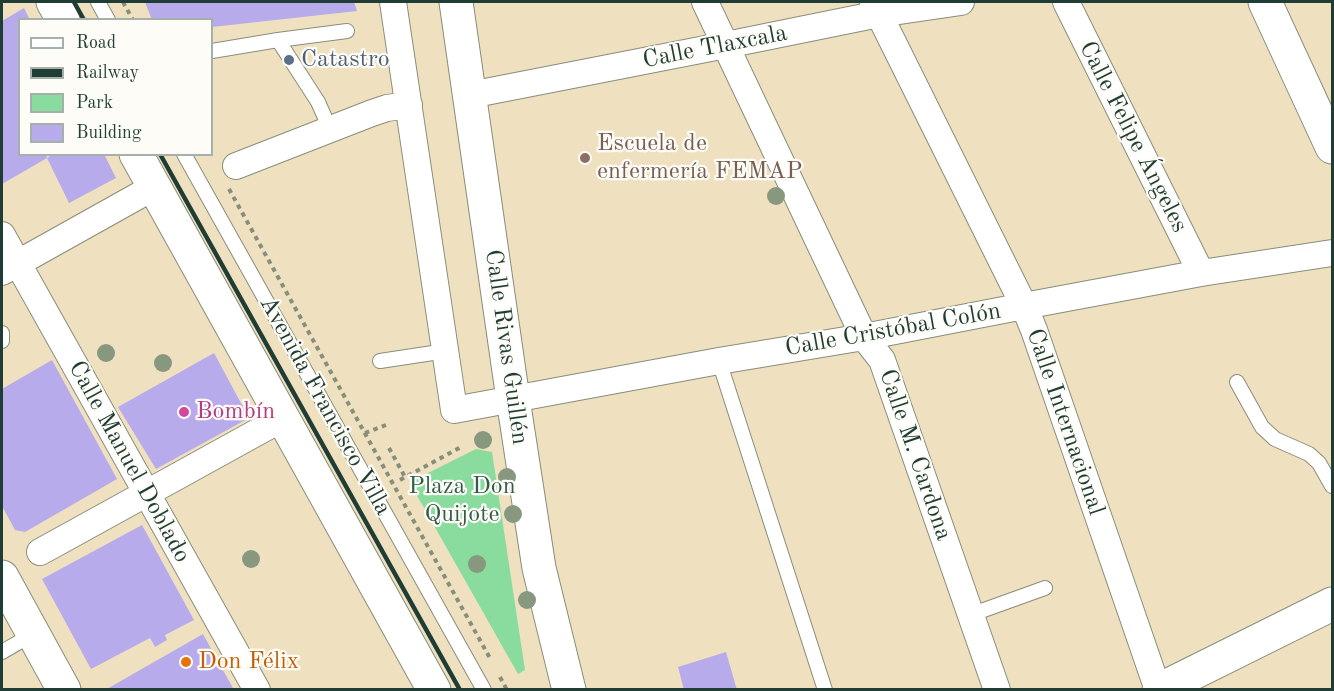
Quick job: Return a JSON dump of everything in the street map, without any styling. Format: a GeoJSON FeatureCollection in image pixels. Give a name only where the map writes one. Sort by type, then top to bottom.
{"type":"FeatureCollection","features":[{"type":"Feature","properties":{"kind":"main road"},"geometry":{"type":"LineString","coordinates":[[53,2],[62,18]]}},
{"type":"Feature","properties":{"kind":"main road","name":"Calle Rivas Guillén"},"geometry":{"type":"LineString","coordinates":[[456,2],[539,568],[569,690]]}},
{"type":"Feature","properties":{"kind":"main road"},"geometry":{"type":"LineString","coordinates":[[1265,2],[1332,147]]}},
{"type":"Feature","properties":{"kind":"main road","name":"Avenida Francisco Villa"},"geometry":{"type":"LineString","coordinates":[[137,156],[434,690]]}},
{"type":"Feature","properties":{"kind":"main road"},"geometry":{"type":"LineString","coordinates":[[2,577],[64,690]]}},
{"type":"Feature","properties":{"kind":"main road"},"geometry":{"type":"LineString","coordinates":[[1158,690],[1332,604]]}},
{"type":"Feature","properties":{"kind":"street"},"geometry":{"type":"LineString","coordinates":[[393,2],[446,351]]}},
{"type":"Feature","properties":{"kind":"street","name":"Calle M. Cardona"},"geometry":{"type":"LineString","coordinates":[[705,2],[864,337],[882,360],[997,690]]}},
{"type":"Feature","properties":{"kind":"street","name":"Calle Tlaxcala"},"geometry":{"type":"LineString","coordinates":[[470,94],[726,45],[876,8],[961,2]]}},
{"type":"Feature","properties":{"kind":"street","name":"Calle Felipe Ángeles"},"geometry":{"type":"LineString","coordinates":[[1066,2],[1201,273]]}},
{"type":"Feature","properties":{"kind":"street","name":"Calle Internacional"},"geometry":{"type":"LineString","coordinates":[[876,8],[1034,330],[1158,690]]}},
{"type":"Feature","properties":{"kind":"street"},"geometry":{"type":"LineString","coordinates":[[231,174],[330,129],[387,108],[409,105]]}},
{"type":"Feature","properties":{"kind":"street"},"geometry":{"type":"LineString","coordinates":[[9,268],[154,187]]}},
{"type":"Feature","properties":{"kind":"street","name":"Calle Manuel Doblado"},"geometry":{"type":"LineString","coordinates":[[2,235],[9,268],[147,493],[257,690]]}},
{"type":"Feature","properties":{"kind":"street","name":"Calle Cristóbal Colón"},"geometry":{"type":"LineString","coordinates":[[446,351],[454,410],[864,337],[1201,273],[1332,253]]}},
{"type":"Feature","properties":{"kind":"street"},"geometry":{"type":"LineString","coordinates":[[40,552],[283,418]]}},
{"type":"Feature","properties":{"kind":"lane"},"geometry":{"type":"LineString","coordinates":[[98,2],[107,18]]}},
{"type":"Feature","properties":{"kind":"lane"},"geometry":{"type":"LineString","coordinates":[[213,51],[347,31]]}},
{"type":"Feature","properties":{"kind":"lane"},"geometry":{"type":"LineString","coordinates":[[278,40],[318,102],[330,129]]}},
{"type":"Feature","properties":{"kind":"lane","name":"Avenida Francisco Villa"},"geometry":{"type":"LineString","coordinates":[[185,156],[484,690]]}},
{"type":"Feature","properties":{"kind":"lane"},"geometry":{"type":"LineString","coordinates":[[2,333],[2,341]]}},
{"type":"Feature","properties":{"kind":"lane"},"geometry":{"type":"LineString","coordinates":[[380,361],[446,351]]}},
{"type":"Feature","properties":{"kind":"lane"},"geometry":{"type":"LineString","coordinates":[[719,361],[825,690]]}},
{"type":"Feature","properties":{"kind":"lane"},"geometry":{"type":"LineString","coordinates":[[1237,382],[1262,428],[1275,439],[1309,454],[1319,463],[1332,486]]}},
{"type":"Feature","properties":{"kind":"lane"},"geometry":{"type":"LineString","coordinates":[[970,615],[1045,588]]}},
{"type":"Feature","properties":{"kind":"lane"},"geometry":{"type":"LineString","coordinates":[[2,652],[33,634]]}},
{"type":"Feature","properties":{"kind":"path"},"geometry":{"type":"LineString","coordinates":[[123,2],[132,18]]}},
{"type":"Feature","properties":{"kind":"path"},"geometry":{"type":"LineString","coordinates":[[231,174],[365,433],[507,690]]}},
{"type":"Feature","properties":{"kind":"path"},"geometry":{"type":"LineString","coordinates":[[365,433],[386,425]]}},
{"type":"Feature","properties":{"kind":"path"},"geometry":{"type":"LineString","coordinates":[[400,480],[463,446]]}},
{"type":"Feature","properties":{"kind":"path"},"geometry":{"type":"LineString","coordinates":[[389,448],[405,477]]}},
{"type":"Feature","properties":{"kind":"green space","name":"Plaza Don Quijote"},"geometry":{"type":"Polygon","coordinates":[[[476,449],[492,452],[525,670],[518,674],[415,492],[414,480],[476,449]]]}},
{"type":"Feature","properties":{"kind":"building"},"geometry":{"type":"Polygon","coordinates":[[[145,2],[354,2],[357,11],[213,27],[213,18],[151,18],[145,2]]]}},
{"type":"Feature","properties":{"kind":"building"},"geometry":{"type":"Polygon","coordinates":[[[24,8],[29,18],[18,18],[18,156],[46,156],[47,158],[2,184],[2,21],[24,8]]]}},
{"type":"Feature","properties":{"kind":"building"},"geometry":{"type":"Polygon","coordinates":[[[50,156],[105,156],[116,178],[69,203],[47,158],[50,156]]]}},
{"type":"Feature","properties":{"kind":"building","name":"Bombín"},"geometry":{"type":"Polygon","coordinates":[[[214,353],[249,418],[156,469],[118,407],[214,353]]]}},
{"type":"Feature","properties":{"kind":"building"},"geometry":{"type":"Polygon","coordinates":[[[52,360],[117,479],[25,532],[15,530],[2,506],[2,389],[52,360]]]}},
{"type":"Feature","properties":{"kind":"building"},"geometry":{"type":"Polygon","coordinates":[[[142,525],[194,620],[165,635],[167,640],[155,647],[150,638],[91,669],[42,579],[142,525]]]}},
{"type":"Feature","properties":{"kind":"building","name":"Don Félix"},"geometry":{"type":"Polygon","coordinates":[[[203,634],[234,690],[105,690],[203,634]]]}},
{"type":"Feature","properties":{"kind":"building"},"geometry":{"type":"Polygon","coordinates":[[[726,652],[737,690],[684,690],[678,667],[726,652]]]}},
{"type":"Feature","properties":{"kind":"railway"},"geometry":{"type":"LineString","coordinates":[[74,2],[83,18]]}},
{"type":"Feature","properties":{"kind":"railway"},"geometry":{"type":"LineString","coordinates":[[161,156],[460,690]]}},
{"type":"Feature","properties":{"kind":"place","name":"Catastro"},"geometry":{"type":"Point","coordinates":[289,60]}},
{"type":"Feature","properties":{"kind":"place","name":"Escuela de enfermería FEMAP"},"geometry":{"type":"Point","coordinates":[585,158]}},
{"type":"Feature","properties":{"kind":"place","name":"Bombín"},"geometry":{"type":"Point","coordinates":[184,412]}},
{"type":"Feature","properties":{"kind":"place","name":"Don Félix"},"geometry":{"type":"Point","coordinates":[186,662]}}]}
